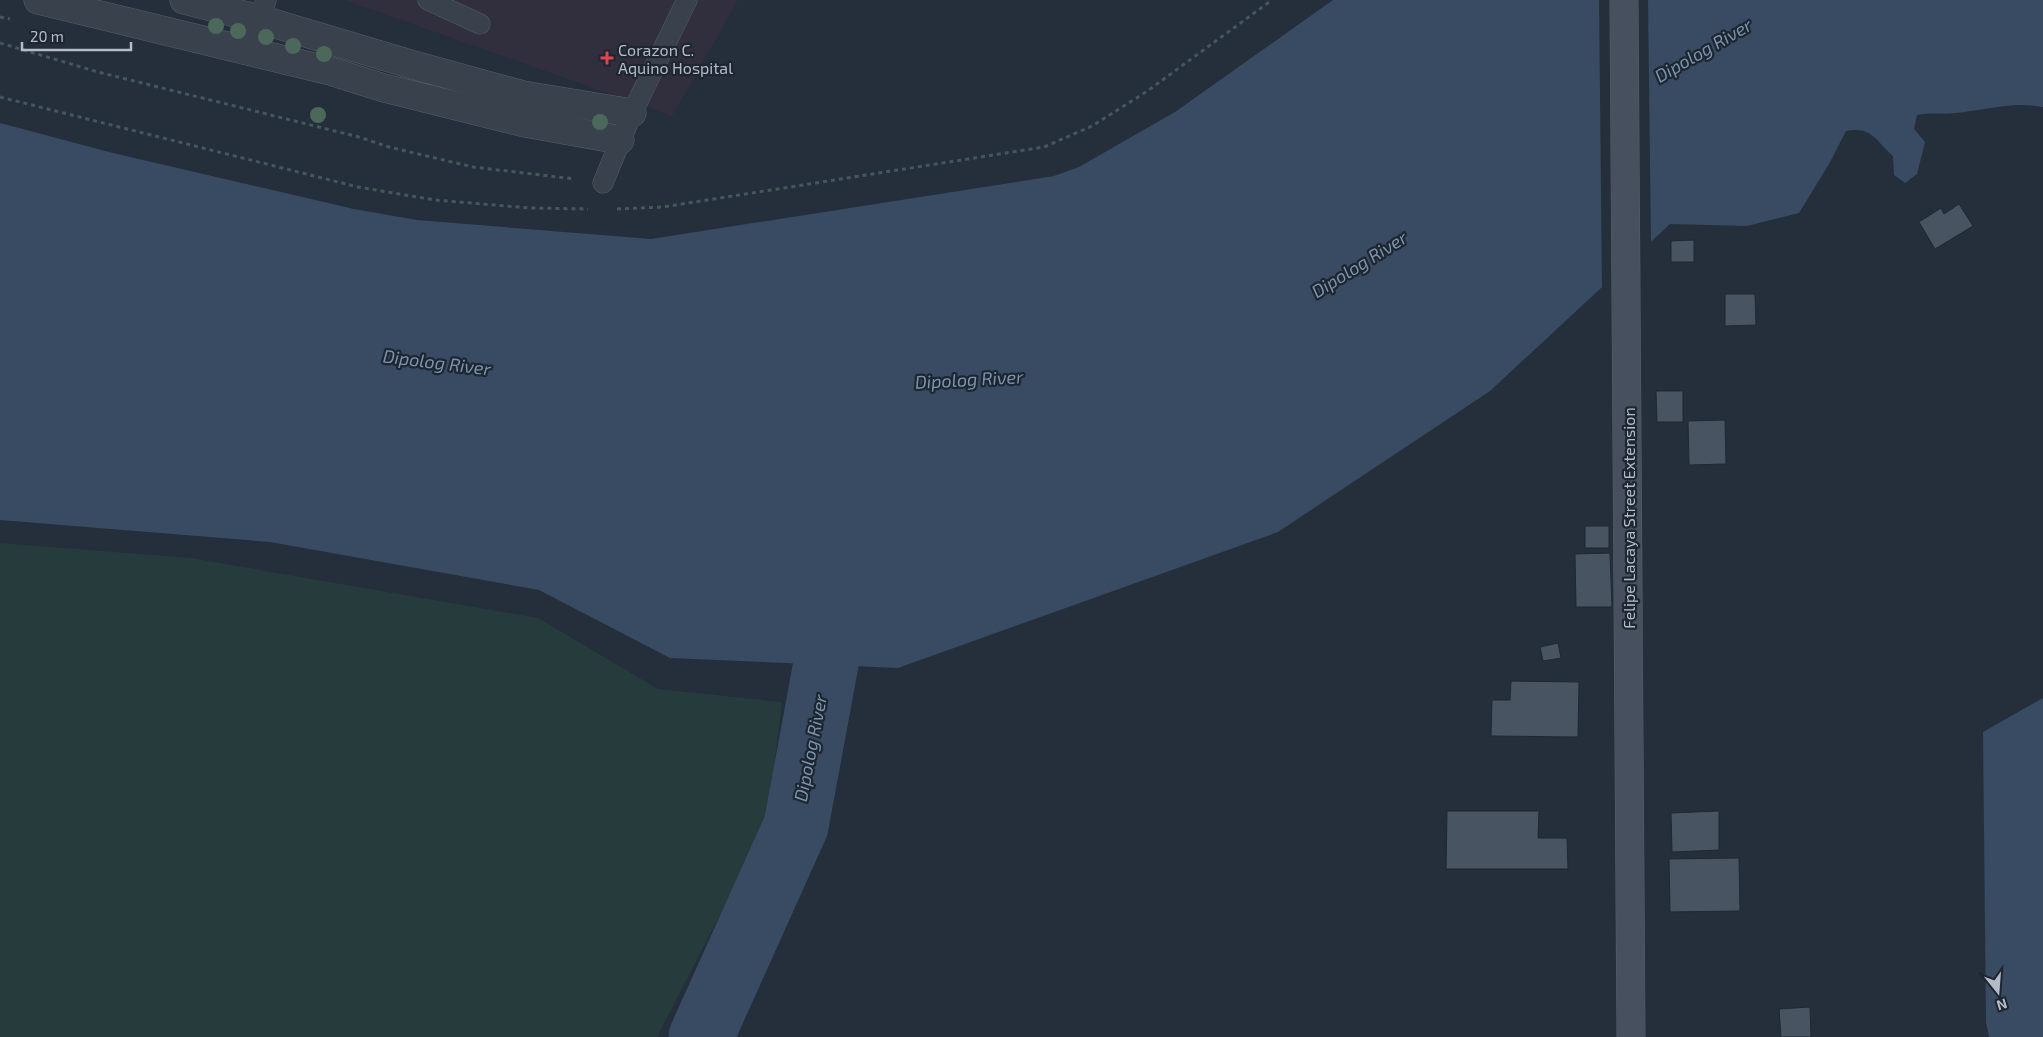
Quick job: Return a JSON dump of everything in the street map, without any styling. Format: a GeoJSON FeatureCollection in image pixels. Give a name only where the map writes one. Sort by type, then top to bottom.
{"type":"FeatureCollection","features":[{"type":"Feature","properties":{"kind":"main road","name":"Felipe Lacaya Street Extension"},"geometry":{"type":"LineString","coordinates":[[1624,0],[1631,1037]]}},
{"type":"Feature","properties":{"kind":"street"},"geometry":{"type":"LineString","coordinates":[[38,0],[330,71],[384,88],[525,123],[620,140]]}},
{"type":"Feature","properties":{"kind":"street"},"geometry":{"type":"LineString","coordinates":[[184,0],[263,9],[410,64],[523,95],[632,114]]}},
{"type":"Feature","properties":{"kind":"lane"},"geometry":{"type":"LineString","coordinates":[[428,0],[480,24]]}},
{"type":"Feature","properties":{"kind":"lane"},"geometry":{"type":"LineString","coordinates":[[603,183],[620,140],[687,0]]}},
{"type":"Feature","properties":{"kind":"lane"},"geometry":{"type":"LineString","coordinates":[[250,52],[263,9]]}},
{"type":"Feature","properties":{"kind":"path"},"geometry":{"type":"LineString","coordinates":[[0,43],[98,72],[473,167],[603,183]]}},
{"type":"Feature","properties":{"kind":"shaded area","name":"Corazon C. Aquino Hospital"},"geometry":{"type":"Polygon","coordinates":[[[345,0],[738,0],[672,116],[345,0]]]}},
{"type":"Feature","properties":{"kind":"green space"},"geometry":{"type":"Polygon","coordinates":[[[0,543],[191,558],[538,618],[658,689],[782,702],[767,824],[657,1037],[0,1037],[0,543]]]}},
{"type":"Feature","properties":{"kind":"water"},"geometry":{"type":"Polygon","coordinates":[[[1333,0],[2043,0],[2043,107],[2010,105],[1951,114],[1917,115],[1914,129],[1925,142],[1917,174],[1905,183],[1894,175],[1893,156],[1868,132],[1846,131],[1829,164],[1799,213],[1747,226],[1670,224],[1490,391],[1278,532],[898,668],[670,658],[539,590],[270,542],[0,520],[0,123],[113,153],[354,209],[417,220],[651,239],[1054,176],[1079,167],[1175,112],[1333,0]]]}},
{"type":"Feature","properties":{"kind":"water"},"geometry":{"type":"Polygon","coordinates":[[[2043,698],[2043,1037],[1989,1037],[1986,1022],[1983,732],[2043,698]]]}},
{"type":"Feature","properties":{"kind":"pier"},"geometry":{"type":"Polygon","coordinates":[[[1599,0],[1648,0],[1651,245],[1602,290],[1599,0]]]}},
{"type":"Feature","properties":{"kind":"building"},"geometry":{"type":"Polygon","coordinates":[[[1959,204],[1973,226],[1935,249],[1919,222],[1941,208],[1944,214],[1959,204]]]}},
{"type":"Feature","properties":{"kind":"building"},"geometry":{"type":"Polygon","coordinates":[[[1694,240],[1694,262],[1671,262],[1671,241],[1694,240]]]}},
{"type":"Feature","properties":{"kind":"building"},"geometry":{"type":"Polygon","coordinates":[[[1725,294],[1755,294],[1756,325],[1725,326],[1725,294]]]}},
{"type":"Feature","properties":{"kind":"building"},"geometry":{"type":"Polygon","coordinates":[[[1656,391],[1683,391],[1683,422],[1657,422],[1656,391]]]}},
{"type":"Feature","properties":{"kind":"building"},"geometry":{"type":"Polygon","coordinates":[[[1725,420],[1726,464],[1689,465],[1688,421],[1725,420]]]}},
{"type":"Feature","properties":{"kind":"building"},"geometry":{"type":"Polygon","coordinates":[[[1585,526],[1609,526],[1609,548],[1585,548],[1585,526]]]}},
{"type":"Feature","properties":{"kind":"building"},"geometry":{"type":"Polygon","coordinates":[[[1610,553],[1612,607],[1576,607],[1575,554],[1610,553]]]}},
{"type":"Feature","properties":{"kind":"building"},"geometry":{"type":"Polygon","coordinates":[[[1558,643],[1561,658],[1543,661],[1540,647],[1558,643]]]}},
{"type":"Feature","properties":{"kind":"building"},"geometry":{"type":"Polygon","coordinates":[[[1511,681],[1579,682],[1578,737],[1491,736],[1492,700],[1510,700],[1511,681]]]}},
{"type":"Feature","properties":{"kind":"building"},"geometry":{"type":"Polygon","coordinates":[[[1447,811],[1539,811],[1538,838],[1567,838],[1568,869],[1446,869],[1447,811]]]}},
{"type":"Feature","properties":{"kind":"building"},"geometry":{"type":"Polygon","coordinates":[[[1719,811],[1719,850],[1672,852],[1671,813],[1719,811]]]}},
{"type":"Feature","properties":{"kind":"building"},"geometry":{"type":"Polygon","coordinates":[[[1739,858],[1740,911],[1670,912],[1669,859],[1739,858]]]}},
{"type":"Feature","properties":{"kind":"building"},"geometry":{"type":"Polygon","coordinates":[[[1810,1007],[1811,1037],[1781,1037],[1779,1009],[1810,1007]]]}},
{"type":"Feature","properties":{"kind":"waterway","name":"Dipolog River"},"geometry":{"type":"LineString","coordinates":[[701,1037],[796,826],[842,577]]}},
{"type":"Feature","properties":{"kind":"place","name":"Corazon C. Aquino Hospital"},"geometry":{"type":"Point","coordinates":[607,58]}}]}
